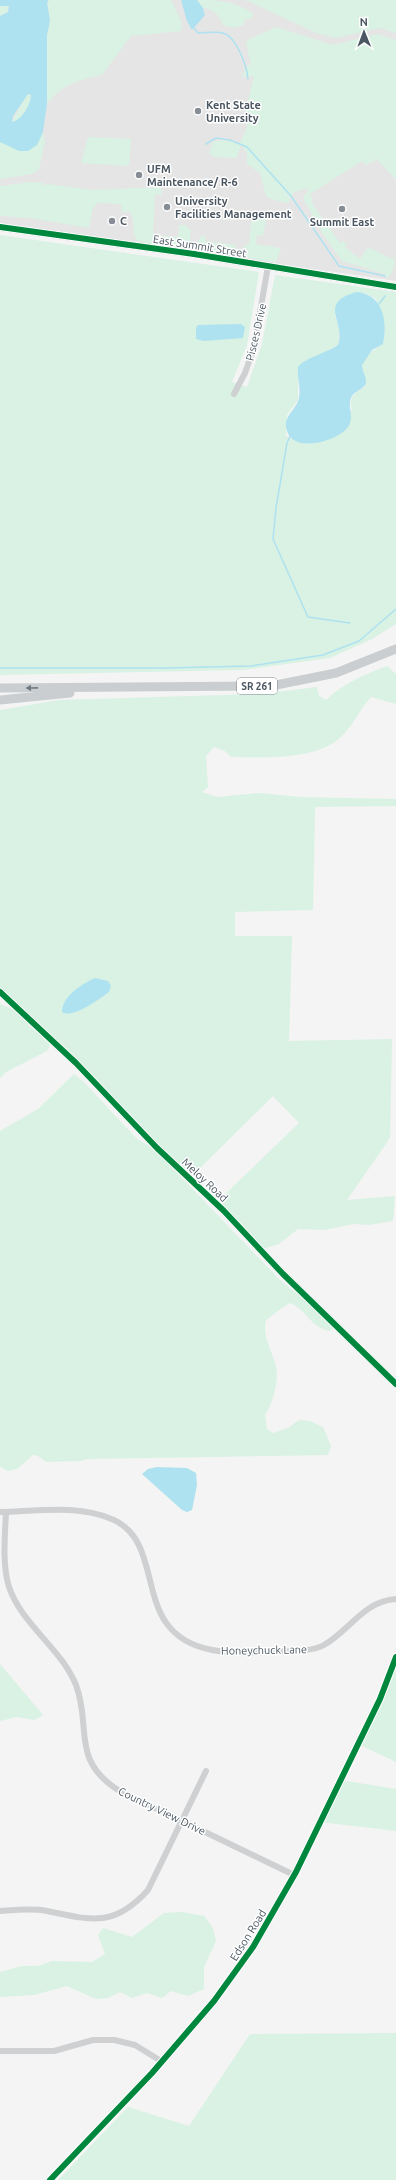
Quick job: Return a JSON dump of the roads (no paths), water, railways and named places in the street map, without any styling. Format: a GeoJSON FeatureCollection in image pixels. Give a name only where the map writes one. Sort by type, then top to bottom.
{"type":"FeatureCollection","features":[{"type":"Feature","properties":{"kind":"main road","name":"SR 261"},"geometry":{"type":"LineString","coordinates":[[0,688],[113,688],[283,684],[336,673],[396,649]]}},
{"type":"Feature","properties":{"kind":"main road","name":"SR 261"},"geometry":{"type":"LineString","coordinates":[[0,700],[113,688]]}},
{"type":"Feature","properties":{"kind":"street","name":"East Summit Street"},"geometry":{"type":"LineString","coordinates":[[0,227],[268,266],[396,287]]}},
{"type":"Feature","properties":{"kind":"street","name":"Pisces Drive"},"geometry":{"type":"LineString","coordinates":[[234,394],[245,372],[254,347],[268,266]]}},
{"type":"Feature","properties":{"kind":"street","name":"Meloy Road"},"geometry":{"type":"LineString","coordinates":[[0,992],[76,1064],[157,1148],[224,1212],[283,1274],[396,1384]]}},
{"type":"Feature","properties":{"kind":"street","name":"Honeychuck Lane"},"geometry":{"type":"LineString","coordinates":[[3,1512],[77,1511],[115,1520],[136,1540],[142,1551],[155,1601],[166,1623],[187,1641],[212,1650],[311,1649],[323,1646],[334,1639],[364,1611],[376,1604],[396,1599]]}},
{"type":"Feature","properties":{"kind":"street","name":"Country View Drive"},"geometry":{"type":"LineString","coordinates":[[3,1512],[5,1562],[10,1588],[18,1605],[72,1676],[80,1699],[84,1746],[89,1761],[109,1784],[294,1876]]}},
{"type":"Feature","properties":{"kind":"street","name":"Edson Road"},"geometry":{"type":"LineString","coordinates":[[50,2180],[161,2061],[214,2001],[236,1972],[267,1925],[294,1876],[380,1699],[396,1657]]}},
{"type":"Feature","properties":{"kind":"street"},"geometry":{"type":"LineString","coordinates":[[0,1911],[45,1911],[75,1918],[92,1920],[107,1918],[122,1912],[135,1904],[148,1890],[206,1771]]}},
{"type":"Feature","properties":{"kind":"street"},"geometry":{"type":"LineString","coordinates":[[0,2051],[54,2051],[93,2040],[114,2040],[136,2045],[161,2061]]}},
{"type":"Feature","properties":{"kind":"water"},"geometry":{"type":"Polygon","coordinates":[[[0,0],[49,0],[47,2],[50,21],[47,35],[47,104],[43,132],[37,145],[28,151],[19,151],[0,142],[0,16],[8,12],[9,6],[0,6],[0,0]],[[28,94],[13,116],[12,122],[16,121],[25,111],[31,99],[31,95],[28,94]]]}},
{"type":"Feature","properties":{"kind":"water"},"geometry":{"type":"Polygon","coordinates":[[[181,0],[197,0],[203,8],[205,15],[192,30],[187,21],[181,0]]]}},
{"type":"Feature","properties":{"kind":"water"},"geometry":{"type":"Polygon","coordinates":[[[357,292],[366,294],[373,298],[382,310],[385,327],[383,344],[372,350],[362,365],[366,383],[351,398],[351,420],[348,427],[335,437],[316,443],[307,444],[298,442],[291,438],[287,431],[286,421],[299,398],[300,390],[298,367],[310,358],[338,345],[340,337],[335,308],[338,302],[345,296],[357,292]]]}},
{"type":"Feature","properties":{"kind":"water"},"geometry":{"type":"Polygon","coordinates":[[[241,324],[245,327],[243,338],[204,341],[196,339],[196,328],[198,325],[241,324]]]}},
{"type":"Feature","properties":{"kind":"water"},"geometry":{"type":"Polygon","coordinates":[[[95,978],[108,981],[111,986],[109,992],[79,1011],[73,1013],[62,1012],[65,1001],[69,996],[79,987],[95,978]]]}},
{"type":"Feature","properties":{"kind":"water"},"geometry":{"type":"Polygon","coordinates":[[[157,1467],[187,1468],[196,1473],[197,1485],[192,1510],[187,1512],[182,1510],[142,1474],[148,1469],[157,1467]]]}},
{"type":"Feature","properties":{"kind":"waterway"},"geometry":{"type":"LineString","coordinates":[[194,28],[198,33],[220,32],[233,40],[246,67],[248,79]]}},
{"type":"Feature","properties":{"kind":"waterway"},"geometry":{"type":"LineString","coordinates":[[206,144],[216,138],[230,140],[247,147],[291,196],[339,266],[385,276]]}},
{"type":"Feature","properties":{"kind":"waterway"},"geometry":{"type":"LineString","coordinates":[[379,304],[385,296]]}},
{"type":"Feature","properties":{"kind":"waterway"},"geometry":{"type":"LineString","coordinates":[[290,436],[287,443],[276,508],[273,539],[308,617],[350,623]]}},
{"type":"Feature","properties":{"kind":"waterway"},"geometry":{"type":"LineString","coordinates":[[0,668],[166,668],[251,666],[323,655],[359,641],[396,609]]}},
{"type":"Feature","properties":{"kind":"place","name":"Kent State University"},"geometry":{"type":"Point","coordinates":[198,111]}},
{"type":"Feature","properties":{"kind":"place","name":"UFM Maintenance/ R-6"},"geometry":{"type":"Point","coordinates":[139,175]}},
{"type":"Feature","properties":{"kind":"place","name":"University Facilities Management"},"geometry":{"type":"Point","coordinates":[167,207]}},
{"type":"Feature","properties":{"kind":"place","name":"Summit East"},"geometry":{"type":"Point","coordinates":[342,209]}},
{"type":"Feature","properties":{"kind":"place","name":"C"},"geometry":{"type":"Point","coordinates":[112,221]}}]}
